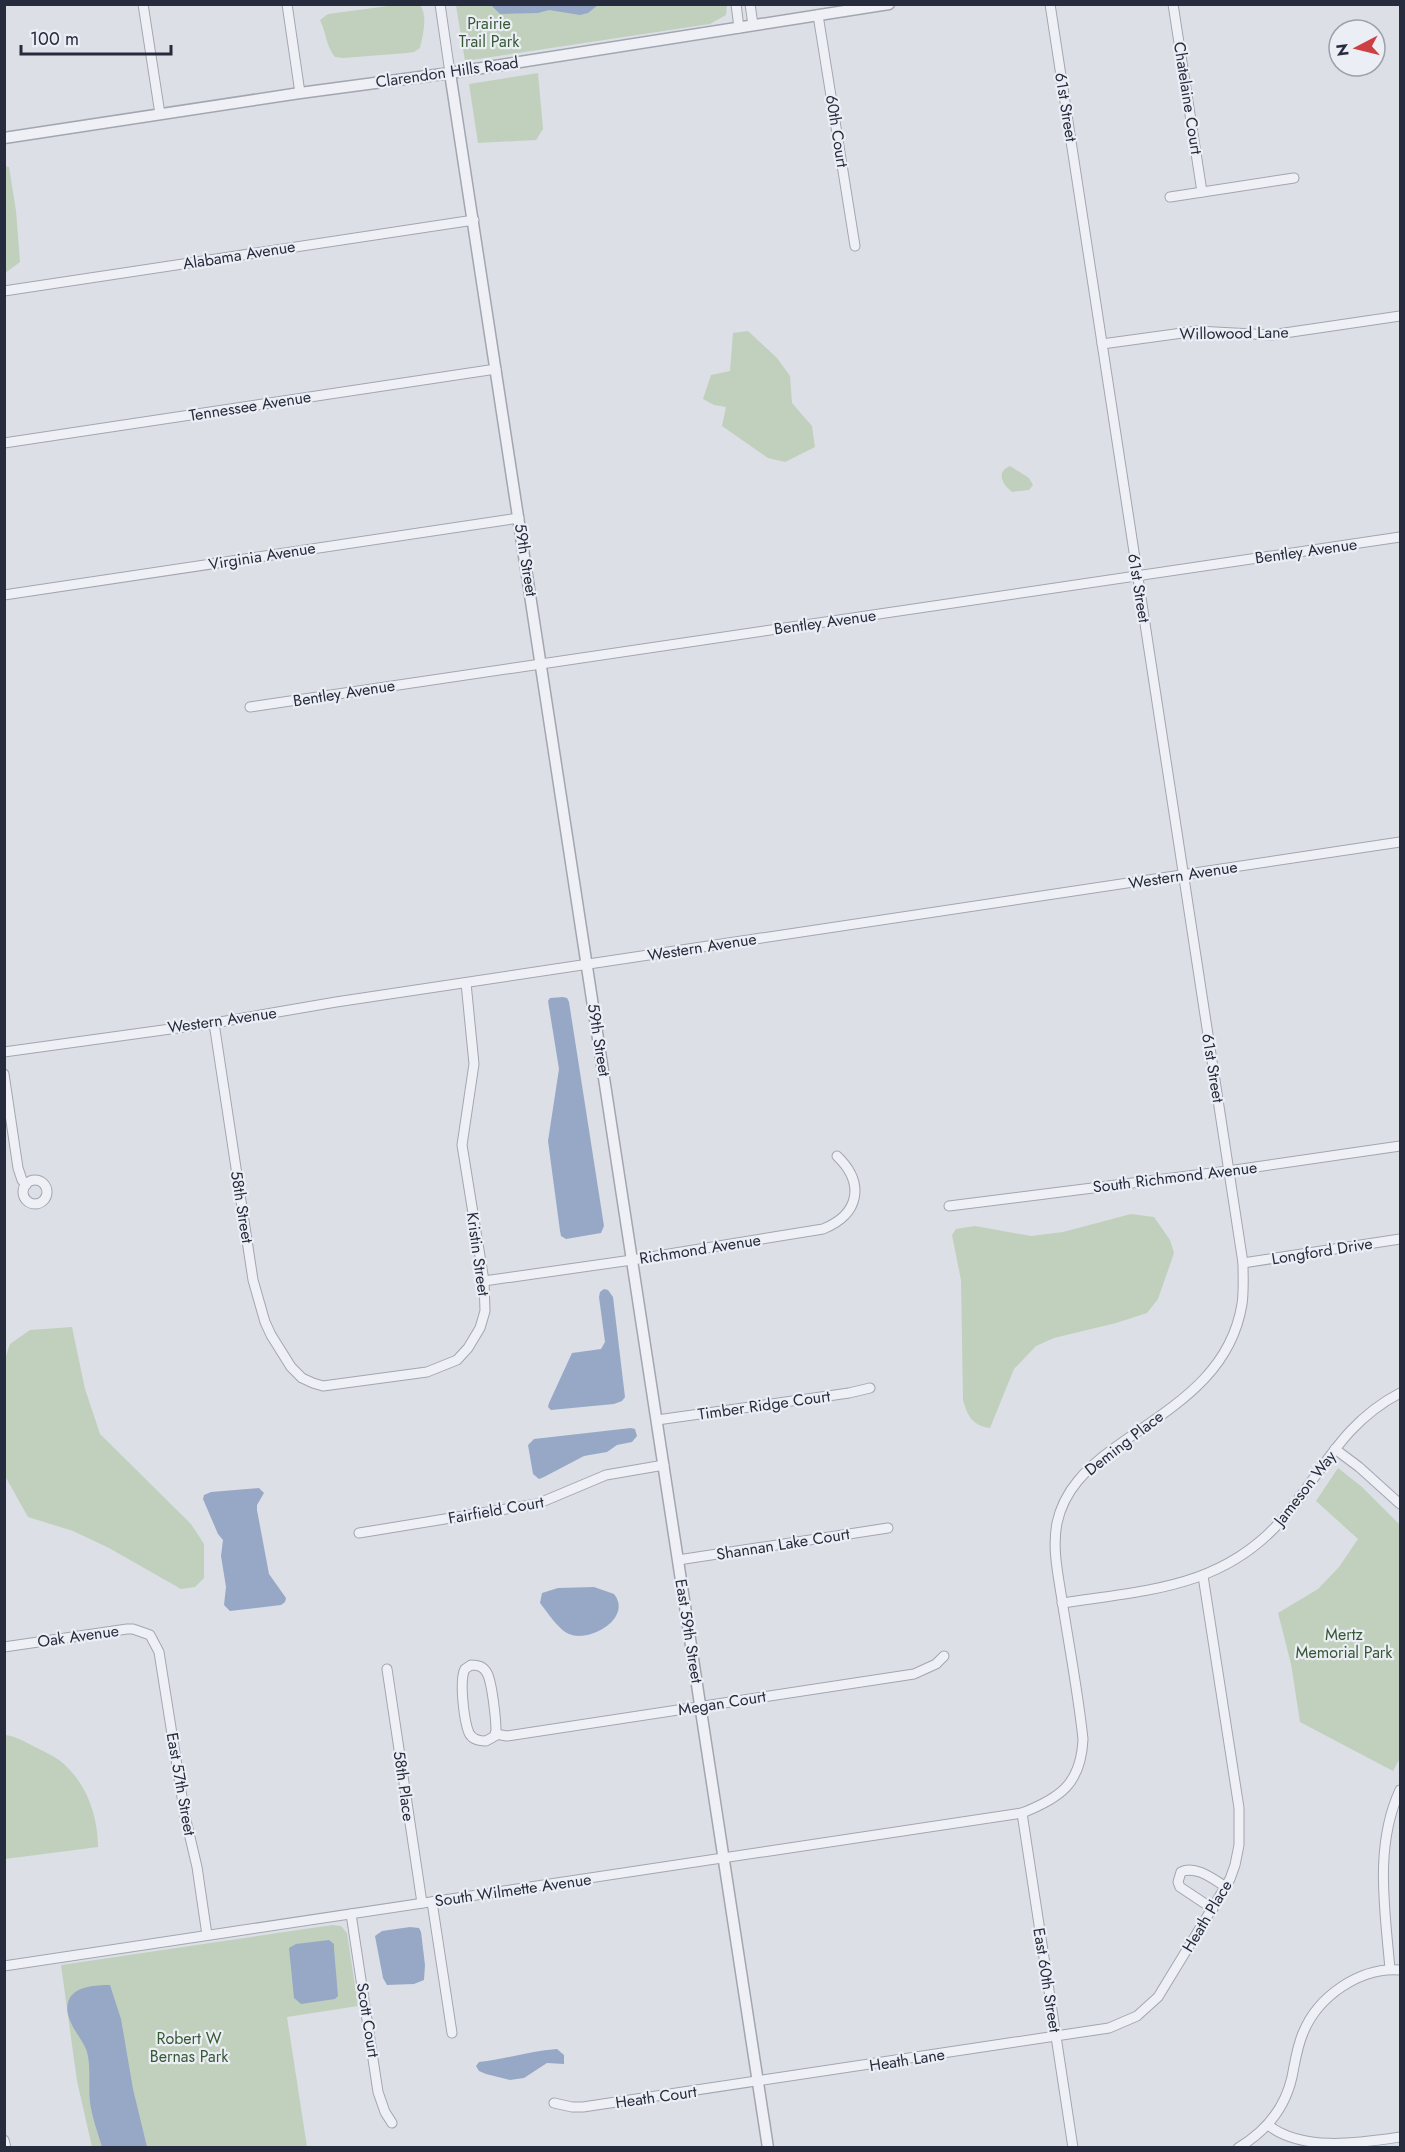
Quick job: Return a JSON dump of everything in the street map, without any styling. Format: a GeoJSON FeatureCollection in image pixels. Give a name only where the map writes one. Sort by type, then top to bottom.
{"type":"FeatureCollection","features":[{"type":"Feature","properties":{"kind":"street"},"geometry":{"type":"LineString","coordinates":[[143,4],[160,114]]}},
{"type":"Feature","properties":{"kind":"street"},"geometry":{"type":"LineString","coordinates":[[287,4],[300,93]]}},
{"type":"Feature","properties":{"kind":"street","name":"59th Street"},"geometry":{"type":"LineString","coordinates":[[440,4],[610,1115]]}},
{"type":"Feature","properties":{"kind":"street"},"geometry":{"type":"LineString","coordinates":[[736,4],[739,28]]}},
{"type":"Feature","properties":{"kind":"street"},"geometry":{"type":"LineString","coordinates":[[750,4],[753,25]]}},
{"type":"Feature","properties":{"kind":"street","name":"Clarendon Hills Road"},"geometry":{"type":"LineString","coordinates":[[4,138],[300,93],[450,73],[889,4]]}},
{"type":"Feature","properties":{"kind":"street","name":"61st Street"},"geometry":{"type":"LineString","coordinates":[[1050,4],[1228,1171]]}},
{"type":"Feature","properties":{"kind":"street","name":"Chatelaine Court"},"geometry":{"type":"LineString","coordinates":[[1173,4],[1202,192]]}},
{"type":"Feature","properties":{"kind":"street","name":"60th Court"},"geometry":{"type":"LineString","coordinates":[[819,15],[855,246]]}},
{"type":"Feature","properties":{"kind":"street"},"geometry":{"type":"LineString","coordinates":[[1170,197],[1294,178]]}},
{"type":"Feature","properties":{"kind":"street","name":"Alabama Avenue"},"geometry":{"type":"LineString","coordinates":[[4,291],[474,220]]}},
{"type":"Feature","properties":{"kind":"street","name":"Willowood Lane"},"geometry":{"type":"LineString","coordinates":[[1102,344],[1197,331],[1271,335],[1401,316]]}},
{"type":"Feature","properties":{"kind":"street","name":"Tennessee Avenue"},"geometry":{"type":"LineString","coordinates":[[4,443],[496,369]]}},
{"type":"Feature","properties":{"kind":"street","name":"Virginia Avenue"},"geometry":{"type":"LineString","coordinates":[[4,595],[519,518]]}},
{"type":"Feature","properties":{"kind":"street","name":"Bentley Avenue"},"geometry":{"type":"LineString","coordinates":[[250,707],[1401,537]]}},
{"type":"Feature","properties":{"kind":"street","name":"Western Avenue"},"geometry":{"type":"LineString","coordinates":[[4,1052],[214,1023],[587,964],[1401,842]]}},
{"type":"Feature","properties":{"kind":"street","name":"Kristin Street"},"geometry":{"type":"LineString","coordinates":[[302,1378],[323,1386],[427,1372],[457,1360],[468,1348],[480,1328],[485,1311],[484,1281],[462,1145],[474,1064],[466,983]]}},
{"type":"Feature","properties":{"kind":"street","name":"58th Street"},"geometry":{"type":"LineString","coordinates":[[214,1023],[257,1299],[271,1335],[291,1367],[302,1378]]}},
{"type":"Feature","properties":{"kind":"street"},"geometry":{"type":"LineString","coordinates":[[4,1074],[18,1168],[26,1185]]}},
{"type":"Feature","properties":{"kind":"street","name":"East 59th Street"},"geometry":{"type":"LineString","coordinates":[[610,1115],[768,2148]]}},
{"type":"Feature","properties":{"kind":"street","name":"South Richmond Avenue"},"geometry":{"type":"LineString","coordinates":[[949,1206],[1228,1171],[1401,1146]]}},
{"type":"Feature","properties":{"kind":"street","name":"Richmond Avenue"},"geometry":{"type":"LineString","coordinates":[[484,1281],[823,1229],[836,1224],[846,1214],[853,1203],[856,1189],[847,1166],[837,1156]]}},
{"type":"Feature","properties":{"kind":"street","name":"Deming Place"},"geometry":{"type":"LineString","coordinates":[[1022,1813],[1050,1802],[1068,1787],[1081,1758],[1082,1733],[1055,1554],[1057,1522],[1076,1481],[1094,1463],[1183,1398],[1214,1371],[1231,1341],[1238,1321],[1243,1293],[1243,1263],[1228,1171]]}},
{"type":"Feature","properties":{"kind":"street","name":"Longford Drive"},"geometry":{"type":"LineString","coordinates":[[1243,1263],[1401,1239]]}},
{"type":"Feature","properties":{"kind":"street","name":"Timber Ridge Court"},"geometry":{"type":"LineString","coordinates":[[657,1420],[849,1393],[870,1388]]}},
{"type":"Feature","properties":{"kind":"street","name":"Jameson Way"},"geometry":{"type":"LineString","coordinates":[[1062,1603],[1175,1586],[1203,1576],[1239,1557],[1269,1534],[1286,1515],[1343,1437],[1365,1416],[1401,1393]]}},
{"type":"Feature","properties":{"kind":"street"},"geometry":{"type":"LineString","coordinates":[[1335,1449],[1401,1504]]}},
{"type":"Feature","properties":{"kind":"street","name":"Fairfield Court"},"geometry":{"type":"LineString","coordinates":[[359,1533],[537,1504],[606,1475],[664,1465]]}},
{"type":"Feature","properties":{"kind":"street","name":"Shannan Lake Court"},"geometry":{"type":"LineString","coordinates":[[678,1560],[888,1528]]}},
{"type":"Feature","properties":{"kind":"street","name":"Heath Place"},"geometry":{"type":"LineString","coordinates":[[1056,2037],[1121,2024],[1137,2016],[1151,2005],[1213,1909],[1236,1865],[1240,1814],[1203,1576]]}},
{"type":"Feature","properties":{"kind":"street","name":"Oak Avenue"},"geometry":{"type":"LineString","coordinates":[[4,1647],[127,1629],[150,1635]]}},
{"type":"Feature","properties":{"kind":"street","name":"East 57th Street"},"geometry":{"type":"LineString","coordinates":[[150,1635],[159,1652],[207,1935]]}},
{"type":"Feature","properties":{"kind":"street","name":"Megan Court"},"geometry":{"type":"LineString","coordinates":[[495,1734],[496,1723],[487,1673],[478,1665],[471,1665],[465,1669],[461,1683],[470,1733],[479,1741],[486,1741],[495,1734],[507,1736],[914,1674],[936,1664],[944,1656]]}},
{"type":"Feature","properties":{"kind":"street","name":"58th Place"},"geometry":{"type":"LineString","coordinates":[[387,1669],[422,1903]]}},
{"type":"Feature","properties":{"kind":"street"},"geometry":{"type":"LineString","coordinates":[[1390,1969],[1384,1859],[1391,1817],[1401,1790]]}},
{"type":"Feature","properties":{"kind":"street","name":"South Wilmette Avenue"},"geometry":{"type":"LineString","coordinates":[[4,1966],[1022,1813]]}},
{"type":"Feature","properties":{"kind":"street","name":"East 60th Street"},"geometry":{"type":"LineString","coordinates":[[1022,1813],[1073,2148]]}},
{"type":"Feature","properties":{"kind":"street"},"geometry":{"type":"LineString","coordinates":[[1213,1909],[1180,1887],[1178,1882],[1181,1872],[1194,1869],[1226,1887]]}},
{"type":"Feature","properties":{"kind":"street"},"geometry":{"type":"LineString","coordinates":[[432,1902],[452,2033]]}},
{"type":"Feature","properties":{"kind":"street","name":"Scott Court"},"geometry":{"type":"LineString","coordinates":[[351,1914],[378,2092],[385,2112],[392,2123]]}},
{"type":"Feature","properties":{"kind":"street"},"geometry":{"type":"LineString","coordinates":[[1238,2148],[1268,2125],[1277,2112],[1288,2088],[1297,2048],[1307,2023],[1315,2011],[1335,1991],[1350,1981],[1390,1969],[1401,1970]]}},
{"type":"Feature","properties":{"kind":"street","name":"Heath Lane"},"geometry":{"type":"LineString","coordinates":[[758,2082],[1056,2037]]}},
{"type":"Feature","properties":{"kind":"street","name":"Heath Court"},"geometry":{"type":"LineString","coordinates":[[554,2103],[583,2107],[758,2082]]}},
{"type":"Feature","properties":{"kind":"street"},"geometry":{"type":"LineString","coordinates":[[1268,2125],[1277,2133],[1322,2143],[1365,2142],[1401,2137]]}},
{"type":"Feature","properties":{"kind":"street"},"geometry":{"type":"LineString","coordinates":[[4,2140],[6,2148]]}},
{"type":"Feature","properties":{"kind":"green space","name":"Prairie Trail Park"},"geometry":{"type":"Polygon","coordinates":[[[727,4],[726,15],[710,24],[465,61],[456,5],[727,4]]]}},
{"type":"Feature","properties":{"kind":"green space"},"geometry":{"type":"Polygon","coordinates":[[[396,5],[420,5],[424,20],[420,48],[407,53],[335,57],[320,20],[328,14],[396,5]]]}},
{"type":"Feature","properties":{"kind":"green space"},"geometry":{"type":"Polygon","coordinates":[[[538,73],[543,129],[536,140],[478,143],[469,84],[538,73]]]}},
{"type":"Feature","properties":{"kind":"green space"},"geometry":{"type":"Polygon","coordinates":[[[5,166],[9,167],[16,211],[20,262],[5,273],[5,166]]]}},
{"type":"Feature","properties":{"kind":"green space"},"geometry":{"type":"Polygon","coordinates":[[[748,331],[777,358],[790,376],[792,403],[812,426],[815,447],[785,462],[768,458],[722,426],[726,407],[714,405],[703,399],[711,375],[730,371],[733,333],[748,331]]]}},
{"type":"Feature","properties":{"kind":"green space"},"geometry":{"type":"Polygon","coordinates":[[[1010,466],[1029,478],[1033,485],[1029,490],[1012,492],[1006,486],[1002,475],[1010,466]]]}},
{"type":"Feature","properties":{"kind":"green space"},"geometry":{"type":"Polygon","coordinates":[[[1131,1214],[1154,1217],[1170,1240],[1174,1253],[1158,1299],[1147,1313],[1054,1338],[1036,1346],[1014,1369],[990,1428],[979,1425],[969,1416],[963,1400],[961,1280],[952,1235],[956,1229],[975,1226],[1031,1236],[1063,1232],[1131,1214]]]}},
{"type":"Feature","properties":{"kind":"green space"},"geometry":{"type":"Polygon","coordinates":[[[72,1327],[85,1389],[100,1434],[191,1524],[204,1544],[204,1578],[195,1587],[181,1589],[109,1548],[73,1531],[28,1517],[5,1476],[4,1362],[10,1344],[30,1330],[72,1327]]]}},
{"type":"Feature","properties":{"kind":"green space","name":"Mertz Memorial Park"},"geometry":{"type":"Polygon","coordinates":[[[1338,1468],[1362,1487],[1400,1525],[1400,1758],[1393,1771],[1300,1722],[1291,1664],[1278,1613],[1318,1589],[1339,1567],[1358,1539],[1316,1501],[1338,1468]]]}},
{"type":"Feature","properties":{"kind":"green space"},"geometry":{"type":"Polygon","coordinates":[[[4,1735],[53,1756],[68,1768],[89,1799],[96,1823],[98,1847],[5,1859],[4,1735]]]}},
{"type":"Feature","properties":{"kind":"green space","name":"Robert W Bernas Park"},"geometry":{"type":"Polygon","coordinates":[[[332,1925],[341,1926],[347,1933],[358,2006],[287,2017],[307,2147],[92,2147],[77,2081],[61,1965],[332,1925]]]}},
{"type":"Feature","properties":{"kind":"water"},"geometry":{"type":"Polygon","coordinates":[[[491,5],[598,5],[588,13],[580,15],[549,10],[538,13],[500,14],[491,5]]]}},
{"type":"Feature","properties":{"kind":"water"},"geometry":{"type":"Polygon","coordinates":[[[563,997],[569,1002],[604,1226],[601,1233],[566,1239],[561,1236],[560,1231],[548,1141],[559,1069],[548,1001],[550,998],[563,997]]]}},
{"type":"Feature","properties":{"kind":"water"},"geometry":{"type":"Polygon","coordinates":[[[604,1289],[608,1290],[613,1297],[625,1397],[614,1404],[551,1410],[548,1407],[549,1403],[572,1353],[601,1349],[605,1342],[599,1297],[600,1292],[604,1289]]]}},
{"type":"Feature","properties":{"kind":"water"},"geometry":{"type":"Polygon","coordinates":[[[635,1429],[637,1436],[632,1442],[617,1445],[607,1452],[584,1456],[539,1479],[533,1474],[528,1445],[534,1439],[635,1429]]]}},
{"type":"Feature","properties":{"kind":"water"},"geometry":{"type":"Polygon","coordinates":[[[259,1488],[264,1493],[257,1505],[257,1510],[269,1574],[286,1598],[281,1605],[230,1611],[224,1605],[226,1587],[221,1556],[223,1540],[218,1534],[203,1499],[204,1495],[211,1492],[259,1488]]]}},
{"type":"Feature","properties":{"kind":"water"},"geometry":{"type":"Polygon","coordinates":[[[594,1587],[614,1594],[618,1603],[618,1612],[614,1620],[597,1632],[588,1635],[578,1636],[565,1632],[540,1603],[542,1593],[558,1588],[594,1587]]]}},
{"type":"Feature","properties":{"kind":"water"},"geometry":{"type":"Polygon","coordinates":[[[419,1928],[421,1932],[425,1965],[424,1980],[414,1984],[387,1985],[383,1978],[375,1936],[382,1931],[419,1928]]]}},
{"type":"Feature","properties":{"kind":"water"},"geometry":{"type":"Polygon","coordinates":[[[329,1940],[334,1944],[338,1996],[335,1999],[301,2004],[294,1998],[289,1948],[296,1944],[329,1940]]]}},
{"type":"Feature","properties":{"kind":"water"},"geometry":{"type":"Polygon","coordinates":[[[110,1985],[121,2019],[133,2089],[147,2147],[102,2147],[94,2120],[90,2102],[87,2052],[71,2023],[67,2010],[71,1996],[78,1990],[110,1985]]]}},
{"type":"Feature","properties":{"kind":"water"},"geometry":{"type":"Polygon","coordinates":[[[557,2049],[564,2055],[564,2064],[547,2063],[524,2078],[510,2080],[486,2074],[479,2071],[476,2066],[479,2062],[557,2049]]]}}]}
